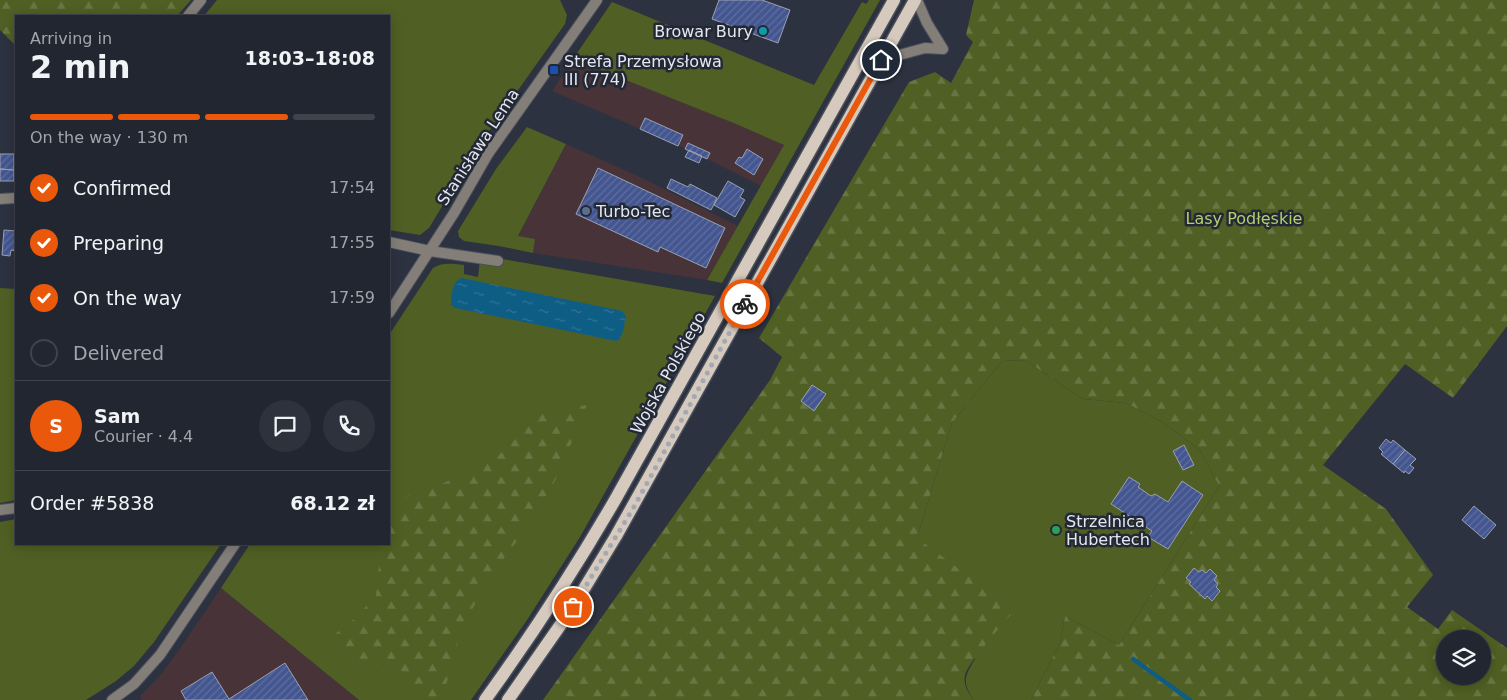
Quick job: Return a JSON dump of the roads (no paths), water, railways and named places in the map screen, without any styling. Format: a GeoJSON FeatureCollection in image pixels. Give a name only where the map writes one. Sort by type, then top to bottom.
{"type":"FeatureCollection","features":[{"type":"Feature","properties":{"kind":"main road","name":"Wojska Polskiego"},"geometry":{"type":"LineString","coordinates":[[485,700],[515,660],[565,584],[616,500],[894,0]]}},
{"type":"Feature","properties":{"kind":"main road"},"geometry":{"type":"LineString","coordinates":[[508,700],[573,607],[625,522],[916,0]]}},
{"type":"Feature","properties":{"kind":"street"},"geometry":{"type":"LineString","coordinates":[[189,15],[201,0]]}},
{"type":"Feature","properties":{"kind":"street","name":"Stanisława Lema"},"geometry":{"type":"LineString","coordinates":[[390,311],[454,213],[488,154],[597,0]]}},
{"type":"Feature","properties":{"kind":"street"},"geometry":{"type":"LineString","coordinates":[[881,60],[926,48],[943,49],[916,0]]}},
{"type":"Feature","properties":{"kind":"street"},"geometry":{"type":"LineString","coordinates":[[0,199],[15,198]]}},
{"type":"Feature","properties":{"kind":"street"},"geometry":{"type":"LineString","coordinates":[[390,242],[430,251],[498,261]]}},
{"type":"Feature","properties":{"kind":"street"},"geometry":{"type":"LineString","coordinates":[[0,510],[15,508]]}},
{"type":"Feature","properties":{"kind":"street"},"geometry":{"type":"LineString","coordinates":[[112,700],[139,679],[160,656],[234,545]]}},
{"type":"Feature","properties":{"kind":"water"},"geometry":{"type":"Polygon","coordinates":[[[462,278],[622,311],[626,316],[621,337],[616,341],[455,308],[451,305],[451,297],[456,282],[462,278]]]}},
{"type":"Feature","properties":{"kind":"waterway"},"geometry":{"type":"LineString","coordinates":[[1133,659],[1190,700]]}},
{"type":"Feature","properties":{"kind":"place","name":"Browar Bury"},"geometry":{"type":"Point","coordinates":[763,31]}},
{"type":"Feature","properties":{"kind":"place","name":"Strefa Przemysłowa III (774)"},"geometry":{"type":"Point","coordinates":[554,70]}},
{"type":"Feature","properties":{"kind":"place","name":"Turbo-Tec"},"geometry":{"type":"Point","coordinates":[586,211]}},
{"type":"Feature","properties":{"kind":"place","name":"Strzelnica Hubertech"},"geometry":{"type":"Point","coordinates":[1056,530]}},
{"type":"Feature","properties":{"kind":"park label","name":"Lasy Podłęskie"},"geometry":{"type":"Point","coordinates":[1244,218]}}]}
